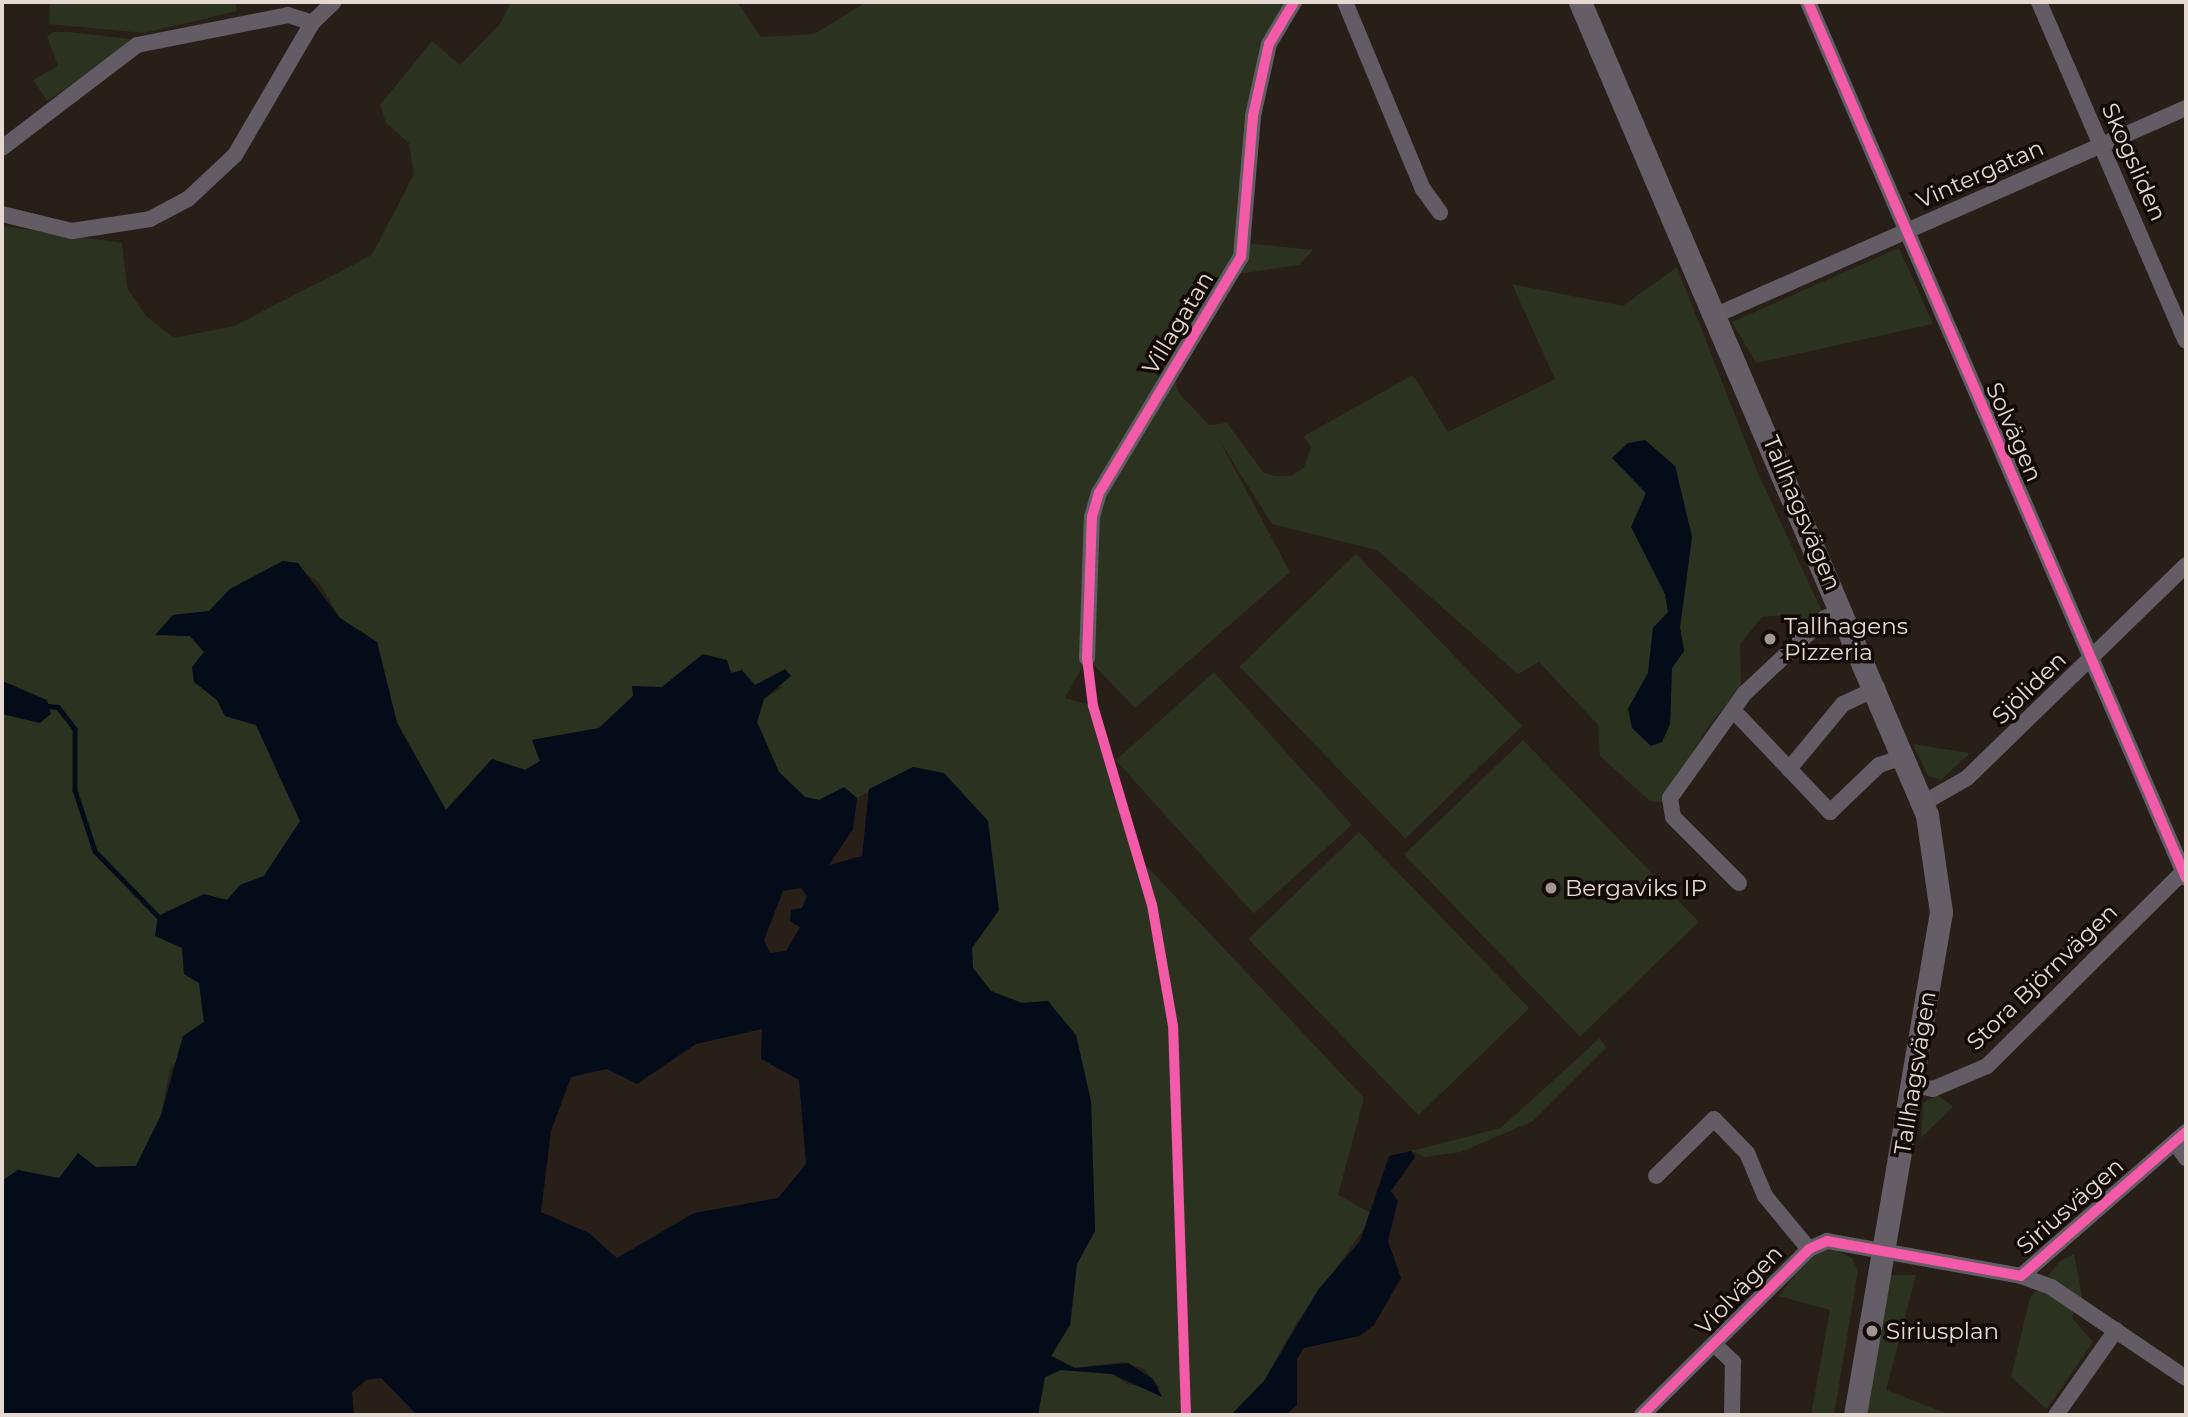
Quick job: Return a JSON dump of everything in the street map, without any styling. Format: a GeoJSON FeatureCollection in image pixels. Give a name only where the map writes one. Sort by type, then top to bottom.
{"type":"FeatureCollection","features":[{"type":"Feature","properties":{"kind":"main road","name":"Tallhagsvägen"},"geometry":{"type":"LineString","coordinates":[[1580,2],[1925,802],[1941,912],[1885,1252],[1855,1415]]}},
{"type":"Feature","properties":{"kind":"street"},"geometry":{"type":"LineString","coordinates":[[2,214],[72,231],[150,219],[188,199],[235,155],[312,23],[334,2]]}},
{"type":"Feature","properties":{"kind":"street","name":"Villagatan"},"geometry":{"type":"LineString","coordinates":[[1087,658],[1092,517],[1100,494],[1241,257],[1253,117],[1269,44],[1294,2]]}},
{"type":"Feature","properties":{"kind":"street"},"geometry":{"type":"LineString","coordinates":[[1345,2],[1423,189],[1440,212]]}},
{"type":"Feature","properties":{"kind":"street","name":"Solvägen"},"geometry":{"type":"LineString","coordinates":[[1808,2],[1904,233],[2185,873]]}},
{"type":"Feature","properties":{"kind":"street","name":"Skogsliden"},"geometry":{"type":"LineString","coordinates":[[2039,2],[2186,341]]}},
{"type":"Feature","properties":{"kind":"street"},"geometry":{"type":"LineString","coordinates":[[2,148],[137,45],[288,15],[312,23]]}},
{"type":"Feature","properties":{"kind":"street","name":"Vintergatan"},"geometry":{"type":"LineString","coordinates":[[1716,315],[2186,108]]}},
{"type":"Feature","properties":{"kind":"street","name":"Sjöliden"},"geometry":{"type":"LineString","coordinates":[[1925,802],[1967,778],[2186,565]]}},
{"type":"Feature","properties":{"kind":"street"},"geometry":{"type":"LineString","coordinates":[[1739,883],[1673,817],[1671,798],[1733,710],[1806,633],[1843,611]]}},
{"type":"Feature","properties":{"kind":"street"},"geometry":{"type":"LineString","coordinates":[[1789,769],[1843,704],[1878,688]]}},
{"type":"Feature","properties":{"kind":"street"},"geometry":{"type":"LineString","coordinates":[[1733,710],[1830,812],[1879,765],[1906,756]]}},
{"type":"Feature","properties":{"kind":"street","name":"Stora Björnvägen"},"geometry":{"type":"LineString","coordinates":[[1913,1085],[1933,1089],[1987,1066],[2185,873]]}},
{"type":"Feature","properties":{"kind":"street","name":"Violvägen"},"geometry":{"type":"LineString","coordinates":[[1656,1177],[1714,1119],[1747,1153],[1765,1196],[1809,1249]]}},
{"type":"Feature","properties":{"kind":"street"},"geometry":{"type":"LineString","coordinates":[[2180,1137],[2186,1158]]}},
{"type":"Feature","properties":{"kind":"street","name":"Siriusvägen"},"geometry":{"type":"LineString","coordinates":[[1885,1252],[2021,1276],[2180,1137]]}},
{"type":"Feature","properties":{"kind":"street","name":"Violvägen"},"geometry":{"type":"LineString","coordinates":[[1642,1415],[1809,1249],[1827,1241],[1885,1252]]}},
{"type":"Feature","properties":{"kind":"street"},"geometry":{"type":"LineString","coordinates":[[2021,1276],[2116,1330],[2186,1378]]}},
{"type":"Feature","properties":{"kind":"street"},"geometry":{"type":"LineString","coordinates":[[2056,1415],[2116,1330]]}},
{"type":"Feature","properties":{"kind":"street"},"geometry":{"type":"LineString","coordinates":[[1715,1345],[1733,1362],[1732,1415]]}},
{"type":"Feature","properties":{"kind":"green space"},"geometry":{"type":"Polygon","coordinates":[[[50,2],[235,2],[237,11],[144,33],[49,24],[50,2]]]}},
{"type":"Feature","properties":{"kind":"green space"},"geometry":{"type":"Polygon","coordinates":[[[511,2],[737,2],[761,37],[814,34],[867,2],[1289,2],[1263,41],[1244,124],[1236,242],[1313,250],[1299,265],[1217,277],[1170,362],[1179,393],[1209,425],[1227,423],[1263,472],[1275,476],[1292,476],[1304,467],[1311,448],[1304,436],[1413,375],[1448,432],[1555,379],[1512,284],[1623,306],[1677,267],[1757,471],[1825,618],[1806,633],[1785,615],[1762,617],[1740,644],[1741,687],[1708,727],[1662,802],[1650,801],[1600,756],[1598,725],[1539,662],[1518,674],[1377,550],[1272,524],[1219,440],[1290,572],[1135,708],[1087,658],[1065,698],[1093,706],[1139,858],[1364,1098],[1338,1195],[1374,1215],[1295,1325],[1264,1381],[1231,1415],[1038,1415],[1045,1377],[1061,1370],[1112,1374],[1127,1384],[1161,1389],[1144,1369],[1121,1362],[1075,1368],[1051,1356],[1070,1325],[1077,1264],[1095,1231],[1091,1101],[1048,1001],[1022,1003],[991,991],[973,968],[972,948],[999,910],[992,874],[913,767],[857,798],[844,788],[819,800],[805,797],[779,772],[757,722],[764,699],[783,687],[755,685],[703,655],[662,687],[633,687],[633,696],[599,728],[533,740],[540,761],[525,770],[492,759],[446,810],[397,723],[377,642],[340,618],[318,581],[283,561],[230,589],[209,611],[173,615],[156,634],[190,636],[204,652],[194,681],[217,700],[225,716],[256,725],[300,821],[264,876],[240,885],[227,900],[158,916],[182,948],[184,974],[199,983],[204,1022],[170,1070],[161,1115],[136,1166],[96,1167],[59,1179],[18,1170],[2,1181],[2,714],[27,715],[18,687],[2,681],[2,226],[122,243],[127,288],[146,316],[174,338],[234,326],[372,255],[414,174],[409,143],[386,123],[380,105],[432,41],[460,65],[500,24],[511,2]],[[1675,466],[1646,493],[1632,527],[1665,593],[1668,612],[1653,628],[1648,673],[1628,709],[1670,724],[1672,668],[1684,651],[1680,627],[1692,537],[1675,466]]]}},
{"type":"Feature","properties":{"kind":"green space"},"geometry":{"type":"Polygon","coordinates":[[[54,32],[139,40],[47,101],[33,80],[58,66],[47,36],[54,32]]]}},
{"type":"Feature","properties":{"kind":"green space"},"geometry":{"type":"Polygon","coordinates":[[[1899,248],[1933,324],[1756,363],[1732,322],[1899,248]]]}},
{"type":"Feature","properties":{"kind":"green space"},"geometry":{"type":"Polygon","coordinates":[[[1356,554],[1522,726],[1405,838],[1239,667],[1356,554]]]}},
{"type":"Feature","properties":{"kind":"green space"},"geometry":{"type":"Polygon","coordinates":[[[1214,672],[1352,825],[1254,913],[1116,760],[1214,672]]]}},
{"type":"Feature","properties":{"kind":"green space","name":"Bergaviks IP"},"geometry":{"type":"Polygon","coordinates":[[[1523,740],[1699,922],[1580,1037],[1404,855],[1523,740]]]}},
{"type":"Feature","properties":{"kind":"green space"},"geometry":{"type":"Polygon","coordinates":[[[1913,744],[1970,753],[1941,780],[1928,776],[1913,744]]]}},
{"type":"Feature","properties":{"kind":"green space"},"geometry":{"type":"Polygon","coordinates":[[[1359,832],[1529,1008],[1418,1115],[1248,939],[1359,832]]]}},
{"type":"Feature","properties":{"kind":"green space"},"geometry":{"type":"Polygon","coordinates":[[[1600,1038],[1606,1048],[1533,1121],[1461,1152],[1425,1157],[1411,1151],[1501,1128],[1600,1038]]]}},
{"type":"Feature","properties":{"kind":"green space"},"geometry":{"type":"Polygon","coordinates":[[[1938,1095],[1953,1107],[1921,1138],[1923,1103],[1938,1095]]]}},
{"type":"Feature","properties":{"kind":"green space"},"geometry":{"type":"Polygon","coordinates":[[[1832,1248],[1852,1258],[1858,1271],[1834,1415],[1811,1415],[1830,1310],[1779,1296],[1811,1254],[1832,1248]]]}},
{"type":"Feature","properties":{"kind":"green space","name":"Siriusplan"},"geometry":{"type":"Polygon","coordinates":[[[2074,1254],[2082,1296],[2072,1318],[2093,1342],[2047,1409],[2011,1377],[2030,1298],[2060,1261],[2074,1254]]]}},
{"type":"Feature","properties":{"kind":"green space"},"geometry":{"type":"Polygon","coordinates":[[[1890,1275],[1916,1275],[1886,1390],[1951,1415],[1862,1415],[1890,1275]]]}},
{"type":"Feature","properties":{"kind":"water"},"geometry":{"type":"Polygon","coordinates":[[[1645,440],[1675,466],[1692,537],[1680,627],[1684,651],[1672,668],[1670,724],[1662,742],[1651,746],[1632,728],[1628,709],[1648,673],[1653,628],[1668,612],[1665,594],[1631,527],[1646,493],[1612,458],[1628,443],[1645,440]]]}},
{"type":"Feature","properties":{"kind":"water"},"geometry":{"type":"Polygon","coordinates":[[[283,561],[298,563],[340,618],[377,642],[397,723],[446,810],[492,759],[525,770],[540,761],[532,740],[599,728],[633,696],[632,686],[662,687],[703,654],[727,660],[731,673],[742,670],[755,685],[785,669],[791,676],[764,699],[757,722],[779,772],[805,797],[819,800],[844,787],[857,798],[853,829],[829,865],[862,856],[869,789],[913,767],[944,773],[988,821],[999,910],[972,948],[973,968],[991,991],[1022,1003],[1048,1001],[1076,1035],[1091,1101],[1095,1231],[1077,1264],[1070,1325],[1051,1356],[1075,1368],[1128,1363],[1153,1379],[1162,1397],[1112,1374],[1061,1370],[1045,1377],[1038,1415],[417,1415],[381,1378],[366,1380],[352,1392],[354,1415],[2,1415],[2,1181],[18,1170],[59,1178],[78,1153],[96,1167],[136,1166],[161,1115],[183,1036],[204,1022],[199,983],[184,974],[182,948],[155,936],[158,916],[204,894],[227,900],[240,885],[264,876],[300,821],[256,725],[225,716],[217,700],[194,682],[192,667],[204,652],[190,636],[155,635],[173,615],[209,611],[230,589],[283,561]],[[801,888],[783,891],[764,940],[770,953],[786,951],[800,927],[790,921],[791,910],[802,908],[807,896],[801,888]],[[762,1029],[696,1044],[637,1084],[607,1069],[571,1077],[551,1131],[541,1212],[589,1233],[617,1258],[694,1213],[778,1198],[806,1164],[799,1080],[761,1059],[762,1029]]]}},
{"type":"Feature","properties":{"kind":"water"},"geometry":{"type":"Polygon","coordinates":[[[2,681],[47,700],[51,714],[40,723],[2,714],[2,681]]]}},
{"type":"Feature","properties":{"kind":"water"},"geometry":{"type":"Polygon","coordinates":[[[1411,1151],[1415,1157],[1391,1191],[1398,1201],[1388,1241],[1401,1278],[1374,1325],[1359,1336],[1304,1348],[1297,1359],[1297,1405],[1286,1415],[1231,1415],[1264,1381],[1318,1290],[1360,1241],[1389,1156],[1411,1151]]]}},
{"type":"Feature","properties":{"kind":"waterway"},"geometry":{"type":"LineString","coordinates":[[48,706],[58,707],[75,729],[75,790],[95,851],[158,916]]}},
{"type":"Feature","properties":{"kind":"cycle path"},"geometry":{"type":"LineString","coordinates":[[1186,1415],[1173,1026],[1152,905],[1093,706],[1087,658],[1092,517],[1099,493],[1241,257],[1253,116],[1269,44],[1294,2]]}},
{"type":"Feature","properties":{"kind":"cycle path"},"geometry":{"type":"LineString","coordinates":[[1808,2],[2186,878]]}},
{"type":"Feature","properties":{"kind":"cycle path"},"geometry":{"type":"LineString","coordinates":[[1642,1415],[1809,1249],[1827,1241],[2021,1276],[2186,1132]]}},
{"type":"Feature","properties":{"kind":"place","name":"Tallhagens Pizzeria"},"geometry":{"type":"Point","coordinates":[1770,639]}},
{"type":"Feature","properties":{"kind":"place","name":"Bergaviks IP"},"geometry":{"type":"Point","coordinates":[1551,888]}},
{"type":"Feature","properties":{"kind":"place","name":"Siriusplan"},"geometry":{"type":"Point","coordinates":[1872,1331]}}]}
